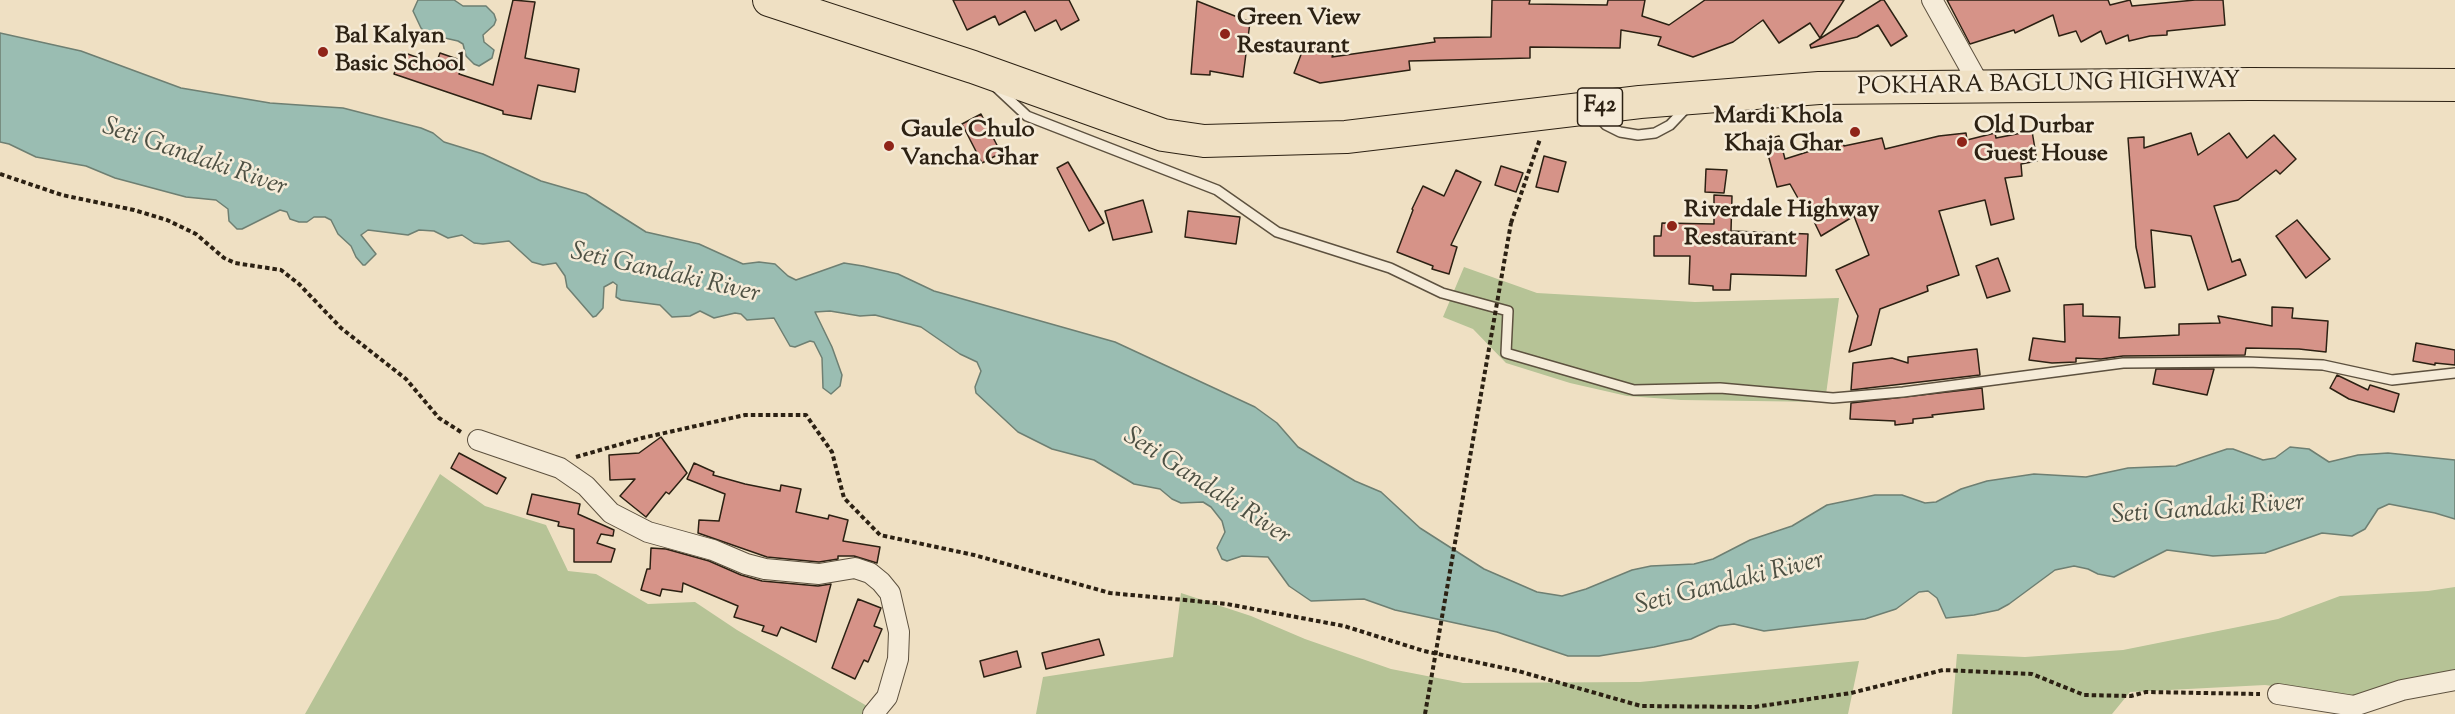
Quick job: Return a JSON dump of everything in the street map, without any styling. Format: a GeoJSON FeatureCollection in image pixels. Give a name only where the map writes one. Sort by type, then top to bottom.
{"type":"FeatureCollection","features":[{"type":"Feature","properties":{"kind":"highway","name":"POKHARA BAGLUNG HIGHWAY"},"geometry":{"type":"LineString","coordinates":[[769,0],[973,66],[1163,135],[1204,141],[1346,137],[1590,108],[1819,88],[2238,84],[2455,85]]}},
{"type":"Feature","properties":{"kind":"street"},"geometry":{"type":"LineString","coordinates":[[1932,0],[1980,86]]}},
{"type":"Feature","properties":{"kind":"street"},"geometry":{"type":"LineString","coordinates":[[478,440],[560,468],[586,486],[611,513],[648,532],[713,550],[746,564],[765,569],[819,574],[855,568],[870,573],[890,593],[898,632],[898,659],[887,697],[873,714]]}},
{"type":"Feature","properties":{"kind":"street"},"geometry":{"type":"LineString","coordinates":[[2278,694],[2355,706],[2402,690],[2455,680]]}},
{"type":"Feature","properties":{"kind":"lane"},"geometry":{"type":"LineString","coordinates":[[973,66],[1027,116],[1217,190],[1277,232],[1390,268],[1442,293],[1508,311],[1506,352],[1634,390],[1720,388],[1833,398],[1904,392],[2123,363],[2247,362],[2323,365],[2392,380],[2455,373]]}},
{"type":"Feature","properties":{"kind":"path"},"geometry":{"type":"LineString","coordinates":[[1425,714],[1511,223],[1541,140],[1515,116]]}},
{"type":"Feature","properties":{"kind":"path"},"geometry":{"type":"LineString","coordinates":[[0,174],[62,195],[134,210],[168,220],[196,234],[224,258],[236,263],[281,270],[342,328],[406,379],[439,418],[457,431],[478,440]]}},
{"type":"Feature","properties":{"kind":"path"},"geometry":{"type":"LineString","coordinates":[[574,457],[642,438],[745,416],[806,415],[832,452],[844,498],[880,535],[974,555],[1110,593],[1227,604],[1344,626],[1424,651],[1518,671],[1641,706],[1754,707],[1851,693],[1943,670],[2032,674],[2084,695],[2131,696],[2146,692],[2278,694]]}},
{"type":"Feature","properties":{"kind":"green space"},"geometry":{"type":"Polygon","coordinates":[[[1464,267],[1537,293],[1695,302],[1839,298],[1825,402],[1681,400],[1627,396],[1570,383],[1506,363],[1473,329],[1443,317],[1464,267]]]}},
{"type":"Feature","properties":{"kind":"green space"},"geometry":{"type":"Polygon","coordinates":[[[440,474],[485,506],[546,525],[568,571],[596,574],[648,604],[695,602],[737,630],[867,706],[862,714],[305,714],[440,474]]]}},
{"type":"Feature","properties":{"kind":"green space"},"geometry":{"type":"Polygon","coordinates":[[[2455,587],[2455,669],[2403,682],[2358,697],[2265,685],[2130,692],[2112,714],[1952,714],[1957,654],[2025,657],[2123,650],[2278,619],[2340,596],[2428,591],[2455,587]]]}},
{"type":"Feature","properties":{"kind":"green space"},"geometry":{"type":"Polygon","coordinates":[[[1181,593],[1251,616],[1305,639],[1391,669],[1463,683],[1640,682],[1859,661],[1848,714],[1036,714],[1043,677],[1173,657],[1181,593]]]}},
{"type":"Feature","properties":{"kind":"water"},"geometry":{"type":"Polygon","coordinates":[[[418,0],[454,0],[463,6],[486,6],[494,14],[496,20],[483,35],[484,42],[494,50],[492,58],[479,66],[466,56],[463,44],[427,34],[421,28],[413,11],[418,0]]]}},
{"type":"Feature","properties":{"kind":"water","name":"Seti Gandaki River"},"geometry":{"type":"Polygon","coordinates":[[[0,33],[81,51],[181,88],[270,103],[343,108],[421,128],[433,133],[444,142],[483,154],[541,181],[586,194],[646,232],[699,244],[743,264],[759,262],[775,264],[796,280],[844,263],[863,266],[898,274],[934,291],[1115,342],[1255,407],[1277,423],[1298,447],[1355,481],[1381,492],[1420,528],[1484,569],[1537,592],[1562,596],[1632,570],[1651,566],[1694,564],[1713,559],[1750,540],[1792,526],[1827,505],[1875,495],[1902,495],[1925,503],[1936,502],[1961,489],[1987,481],[2034,474],[2086,477],[2128,468],[2176,466],[2227,449],[2263,460],[2275,458],[2290,447],[2309,449],[2329,462],[2358,455],[2388,453],[2455,460],[2455,519],[2389,504],[2378,509],[2365,529],[2352,536],[2322,533],[2265,553],[2213,556],[2167,550],[2114,577],[2074,566],[2055,570],[2009,604],[1998,610],[1974,615],[1946,618],[1937,598],[1928,591],[1919,592],[1896,609],[1865,619],[1764,631],[1734,624],[1719,626],[1691,639],[1654,647],[1599,656],[1568,656],[1497,632],[1395,610],[1364,599],[1311,601],[1289,586],[1268,557],[1242,556],[1227,561],[1222,559],[1217,548],[1225,532],[1222,521],[1211,507],[1203,502],[1181,503],[1160,489],[1134,484],[1094,460],[1052,449],[1018,432],[976,393],[975,387],[981,371],[977,362],[960,354],[921,327],[875,315],[815,312],[832,347],[842,375],[840,386],[831,394],[823,388],[822,358],[814,342],[810,341],[795,347],[790,346],[774,318],[747,320],[741,314],[735,313],[714,318],[700,311],[690,316],[672,317],[660,305],[621,300],[616,297],[617,285],[613,282],[604,287],[603,308],[593,317],[567,287],[565,276],[556,263],[543,265],[532,262],[509,241],[483,244],[474,243],[462,235],[448,238],[434,231],[419,230],[408,235],[368,230],[361,235],[376,254],[363,265],[351,246],[338,234],[331,220],[325,217],[314,217],[307,222],[299,222],[290,219],[287,212],[280,210],[242,229],[237,229],[229,221],[228,209],[216,200],[186,197],[115,178],[86,166],[36,157],[0,142],[0,33]]]}},
{"type":"Feature","properties":{"kind":"building"},"geometry":{"type":"Polygon","coordinates":[[[513,0],[535,2],[525,58],[579,69],[575,92],[538,85],[531,119],[503,114],[503,111],[394,74],[402,52],[436,64],[440,53],[463,61],[459,74],[493,85],[513,0]]]}},
{"type":"Feature","properties":{"kind":"building"},"geometry":{"type":"Polygon","coordinates":[[[953,0],[1069,0],[1079,20],[1061,30],[1056,20],[1035,31],[1025,11],[999,25],[995,16],[967,30],[953,0]]]}},
{"type":"Feature","properties":{"kind":"building"},"geometry":{"type":"Polygon","coordinates":[[[1492,0],[1530,0],[1529,4],[1607,5],[1608,0],[1645,0],[1642,16],[1669,25],[1705,0],[1844,0],[1820,38],[1810,23],[1779,43],[1763,20],[1733,42],[1693,57],[1658,45],[1661,37],[1621,30],[1620,48],[1530,47],[1530,58],[1409,61],[1410,70],[1320,83],[1294,73],[1305,44],[1333,55],[1332,57],[1435,42],[1434,38],[1491,37],[1492,0]]]}},
{"type":"Feature","properties":{"kind":"building"},"geometry":{"type":"Polygon","coordinates":[[[1884,0],[1907,36],[1891,46],[1878,25],[1857,37],[1811,48],[1810,45],[1884,0]]]}},
{"type":"Feature","properties":{"kind":"building"},"geometry":{"type":"Polygon","coordinates":[[[1947,0],[2108,0],[2110,5],[2130,0],[2132,6],[2195,0],[2223,0],[2225,25],[2167,31],[2167,35],[2129,41],[2128,35],[2106,44],[2101,31],[2081,42],[2076,31],[2059,36],[2053,15],[2015,33],[2014,30],[1970,44],[1947,0]]]}},
{"type":"Feature","properties":{"kind":"building"},"geometry":{"type":"Polygon","coordinates":[[[1197,1],[1250,22],[1243,77],[1210,71],[1210,75],[1191,74],[1197,1]]]}},
{"type":"Feature","properties":{"kind":"building"},"geometry":{"type":"Polygon","coordinates":[[[981,114],[1001,153],[982,163],[962,124],[981,114]]]}},
{"type":"Feature","properties":{"kind":"building"},"geometry":{"type":"Polygon","coordinates":[[[2032,131],[2037,161],[2021,164],[2022,176],[2005,178],[2014,219],[1991,225],[1985,200],[1939,211],[1959,275],[1927,286],[1928,291],[1880,309],[1871,345],[1849,352],[1858,316],[1836,270],[1869,255],[1854,216],[1821,236],[1808,209],[1808,216],[1790,184],[1777,187],[1764,140],[1779,136],[1785,159],[1842,141],[1844,146],[1882,138],[1885,149],[1939,136],[1966,133],[1967,140],[1995,133],[1996,138],[2032,131]]]}},
{"type":"Feature","properties":{"kind":"building"},"geometry":{"type":"Polygon","coordinates":[[[2191,133],[2198,155],[2229,133],[2247,158],[2274,135],[2296,159],[2280,174],[2276,170],[2238,200],[2214,206],[2232,262],[2240,259],[2246,275],[2208,290],[2191,236],[2151,230],[2155,287],[2145,288],[2136,247],[2128,138],[2144,137],[2144,148],[2191,133]]]}},
{"type":"Feature","properties":{"kind":"building"},"geometry":{"type":"Polygon","coordinates":[[[1544,156],[1566,162],[1558,192],[1536,187],[1544,156]]]}},
{"type":"Feature","properties":{"kind":"building"},"geometry":{"type":"Polygon","coordinates":[[[1068,162],[1104,223],[1089,231],[1057,168],[1068,162]]]}},
{"type":"Feature","properties":{"kind":"building"},"geometry":{"type":"Polygon","coordinates":[[[1501,166],[1523,173],[1516,192],[1495,185],[1501,166]]]}},
{"type":"Feature","properties":{"kind":"building"},"geometry":{"type":"Polygon","coordinates":[[[1706,169],[1727,170],[1724,193],[1705,192],[1706,169]]]}},
{"type":"Feature","properties":{"kind":"building"},"geometry":{"type":"Polygon","coordinates":[[[1456,170],[1481,182],[1451,245],[1457,247],[1449,274],[1432,269],[1433,266],[1397,252],[1412,209],[1423,186],[1444,196],[1456,170]]]}},
{"type":"Feature","properties":{"kind":"building"},"geometry":{"type":"Polygon","coordinates":[[[1714,195],[1732,196],[1731,231],[1808,234],[1806,276],[1731,274],[1730,290],[1713,290],[1713,286],[1689,284],[1690,256],[1654,256],[1654,236],[1661,236],[1662,223],[1714,224],[1714,195]]]}},
{"type":"Feature","properties":{"kind":"building"},"geometry":{"type":"Polygon","coordinates":[[[1143,200],[1152,232],[1113,240],[1105,211],[1143,200]]]}},
{"type":"Feature","properties":{"kind":"building"},"geometry":{"type":"Polygon","coordinates":[[[1188,211],[1240,217],[1236,244],[1185,237],[1188,211]]]}},
{"type":"Feature","properties":{"kind":"building"},"geometry":{"type":"Polygon","coordinates":[[[2297,220],[2330,259],[2306,278],[2276,236],[2297,220]]]}},
{"type":"Feature","properties":{"kind":"building"},"geometry":{"type":"Polygon","coordinates":[[[1998,258],[2010,291],[1987,298],[1976,266],[1998,258]]]}},
{"type":"Feature","properties":{"kind":"building"},"geometry":{"type":"Polygon","coordinates":[[[2083,304],[2083,316],[2120,317],[2119,338],[2179,335],[2179,324],[2220,323],[2218,316],[2272,326],[2272,307],[2293,308],[2292,318],[2328,321],[2326,352],[2246,348],[2245,355],[2123,356],[2101,359],[2076,358],[2076,362],[2052,363],[2029,360],[2033,338],[2065,342],[2064,305],[2083,304]]]}},
{"type":"Feature","properties":{"kind":"building"},"geometry":{"type":"Polygon","coordinates":[[[2416,343],[2455,350],[2455,365],[2435,363],[2435,365],[2413,361],[2416,343]]]}},
{"type":"Feature","properties":{"kind":"building"},"geometry":{"type":"Polygon","coordinates":[[[1977,349],[1980,375],[1851,390],[1853,363],[1892,358],[1908,363],[1908,357],[1977,349]]]}},
{"type":"Feature","properties":{"kind":"building"},"geometry":{"type":"Polygon","coordinates":[[[2156,369],[2214,369],[2207,395],[2153,384],[2156,369]]]}},
{"type":"Feature","properties":{"kind":"building"},"geometry":{"type":"Polygon","coordinates":[[[2337,375],[2368,390],[2370,385],[2399,394],[2394,412],[2349,399],[2330,388],[2337,375]]]}},
{"type":"Feature","properties":{"kind":"building"},"geometry":{"type":"Polygon","coordinates":[[[1982,388],[1984,409],[1932,415],[1933,417],[1913,419],[1913,423],[1895,425],[1895,421],[1850,419],[1851,403],[1982,388]]]}},
{"type":"Feature","properties":{"kind":"building"},"geometry":{"type":"Polygon","coordinates":[[[661,437],[687,473],[669,494],[666,492],[646,517],[620,496],[635,479],[610,480],[609,455],[639,453],[661,437]]]}},
{"type":"Feature","properties":{"kind":"building"},"geometry":{"type":"Polygon","coordinates":[[[459,453],[506,478],[497,494],[451,468],[459,453]]]}},
{"type":"Feature","properties":{"kind":"building"},"geometry":{"type":"Polygon","coordinates":[[[694,463],[714,472],[713,475],[745,484],[780,491],[781,485],[801,489],[796,512],[828,519],[829,515],[848,520],[843,541],[880,547],[877,563],[854,556],[838,556],[838,559],[819,562],[767,557],[698,533],[699,520],[719,521],[725,494],[687,479],[694,463]]]}},
{"type":"Feature","properties":{"kind":"building"},"geometry":{"type":"Polygon","coordinates":[[[532,494],[580,504],[578,514],[614,530],[613,536],[601,534],[597,543],[615,549],[611,562],[574,562],[574,529],[558,526],[559,522],[527,514],[532,494]]]}},
{"type":"Feature","properties":{"kind":"building"},"geometry":{"type":"Polygon","coordinates":[[[651,548],[666,549],[709,561],[741,575],[762,581],[818,586],[831,584],[816,642],[781,627],[777,636],[762,631],[764,626],[734,617],[738,606],[683,583],[682,592],[662,589],[660,596],[641,590],[647,569],[650,569],[651,548]]]}},
{"type":"Feature","properties":{"kind":"building"},"geometry":{"type":"Polygon","coordinates":[[[858,599],[881,608],[874,626],[882,629],[868,662],[864,660],[855,679],[832,668],[858,599]]]}},
{"type":"Feature","properties":{"kind":"building"},"geometry":{"type":"Polygon","coordinates":[[[1099,639],[1104,655],[1046,669],[1042,653],[1099,639]]]}},
{"type":"Feature","properties":{"kind":"building"},"geometry":{"type":"Polygon","coordinates":[[[1017,651],[1021,667],[984,677],[980,661],[1017,651]]]}},
{"type":"Feature","properties":{"kind":"place","name":"Green View Restaurant"},"geometry":{"type":"Point","coordinates":[1225,34]}},
{"type":"Feature","properties":{"kind":"place","name":"Bal Kalyan Basic School"},"geometry":{"type":"Point","coordinates":[323,52]}},
{"type":"Feature","properties":{"kind":"place","name":"Mardi Khola Khaja Ghar"},"geometry":{"type":"Point","coordinates":[1855,132]}},
{"type":"Feature","properties":{"kind":"place","name":"Old Durbar Guest House"},"geometry":{"type":"Point","coordinates":[1962,142]}},
{"type":"Feature","properties":{"kind":"place","name":"Gaule Chulo Vancha Ghar"},"geometry":{"type":"Point","coordinates":[889,146]}},
{"type":"Feature","properties":{"kind":"place","name":"Riverdale Highway Restaurant"},"geometry":{"type":"Point","coordinates":[1672,226]}}]}
